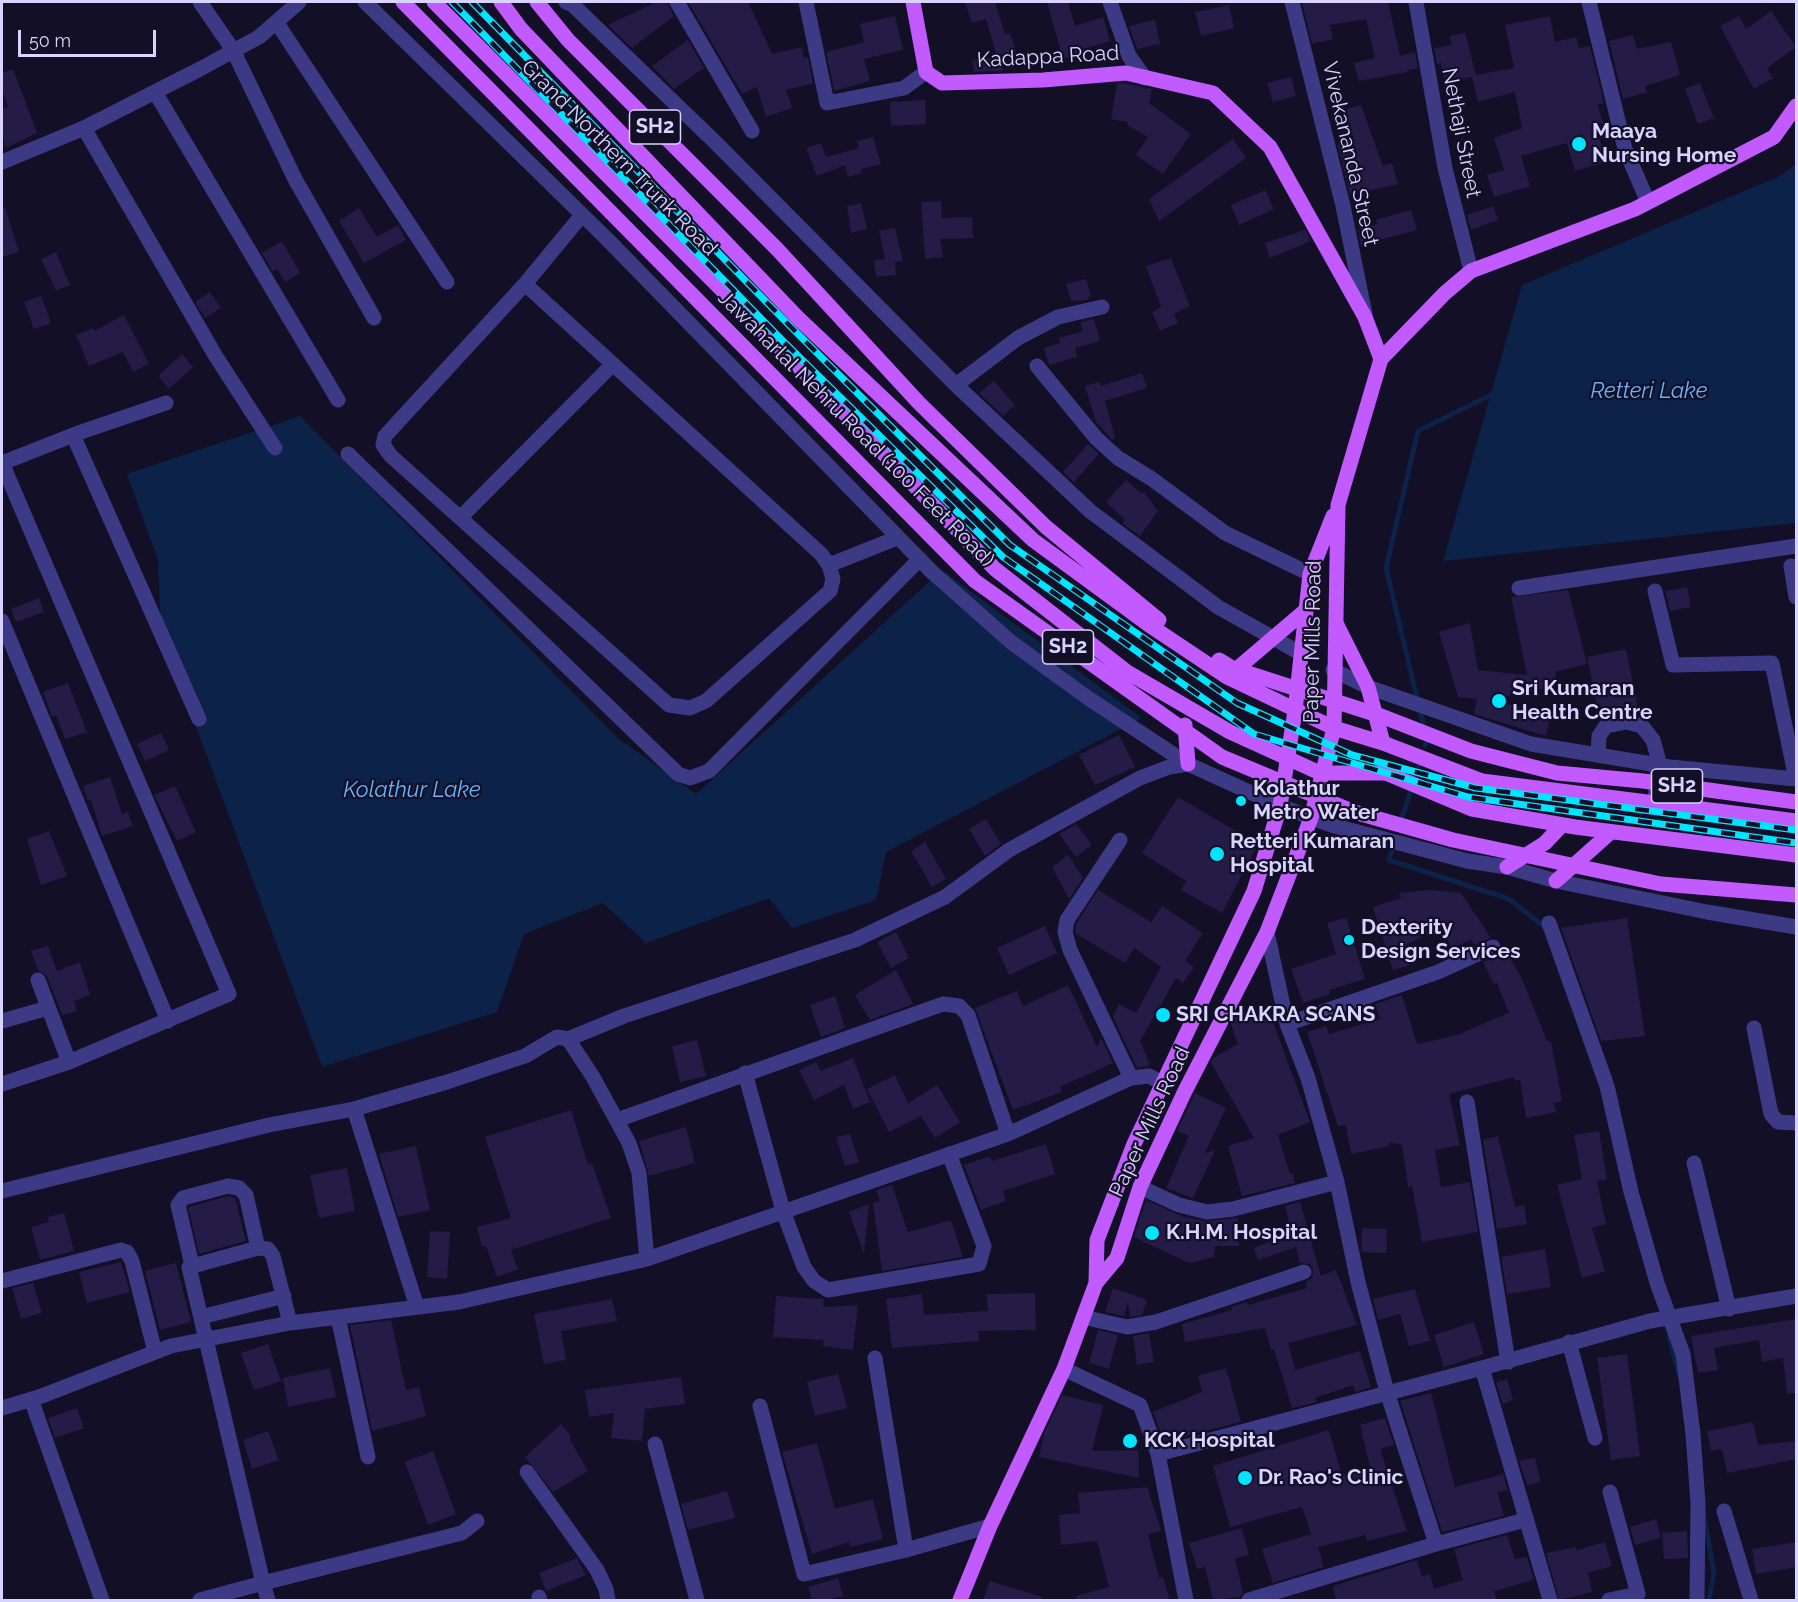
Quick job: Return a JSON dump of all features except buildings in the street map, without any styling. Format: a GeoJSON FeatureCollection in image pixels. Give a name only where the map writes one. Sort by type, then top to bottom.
{"type":"FeatureCollection","features":[{"type":"Feature","properties":{"kind":"main road","name":"Jawaharlal Nehru Road (100 Feet Road)"},"geometry":{"type":"LineString","coordinates":[[403,2],[975,581],[1222,757],[1354,812],[1465,843],[1661,884],[1797,895]]}},
{"type":"Feature","properties":{"kind":"main road","name":"Grand Northern Trunk Road"},"geometry":{"type":"LineString","coordinates":[[434,2],[822,390],[995,569],[1126,672],[1184,706],[1286,759],[1320,773],[1386,773],[1472,809],[1611,832],[1797,855]]}},
{"type":"Feature","properties":{"kind":"main road","name":"Grand Northern Trunk Road"},"geometry":{"type":"LineString","coordinates":[[501,2],[521,29],[798,318],[1033,540],[1149,626],[1227,677],[1334,728],[1383,743],[1482,781],[1797,821]]}},
{"type":"Feature","properties":{"kind":"main road","name":"SH2"},"geometry":{"type":"LineString","coordinates":[[537,2],[568,40],[777,249],[919,403],[1046,527],[1152,616],[1232,668],[1381,716],[1471,751],[1557,773],[1655,783],[1797,802]]}},
{"type":"Feature","properties":{"kind":"main road"},"geometry":{"type":"LineString","coordinates":[[913,2],[926,72]]}},
{"type":"Feature","properties":{"kind":"main road","name":"Kadappa Road"},"geometry":{"type":"LineString","coordinates":[[926,72],[942,83],[1043,80],[1126,73],[1213,93],[1270,147],[1365,317],[1381,359]]}},
{"type":"Feature","properties":{"kind":"main road","name":"Paper Mills Road"},"geometry":{"type":"LineString","coordinates":[[1096,1283],[1096,1240],[1134,1144],[1254,891],[1280,806],[1295,711],[1310,574],[1338,505],[1381,359],[1445,293],[1471,271],[1648,202],[1774,137],[1797,106]]}},
{"type":"Feature","properties":{"kind":"main road","name":"Paper Mills Road"},"geometry":{"type":"LineString","coordinates":[[960,1600],[990,1526],[1064,1369],[1096,1283],[1117,1258],[1140,1187],[1185,1091],[1267,932],[1311,818],[1320,773],[1334,728],[1333,670],[1338,505]]}},
{"type":"Feature","properties":{"kind":"main road"},"geometry":{"type":"LineString","coordinates":[[1227,677],[1275,639],[1306,610]]}},
{"type":"Feature","properties":{"kind":"main road"},"geometry":{"type":"LineString","coordinates":[[1335,621],[1368,687],[1383,743]]}},
{"type":"Feature","properties":{"kind":"main road"},"geometry":{"type":"LineString","coordinates":[[1184,706],[1188,764]]}},
{"type":"Feature","properties":{"kind":"main road"},"geometry":{"type":"LineString","coordinates":[[1507,867],[1545,843],[1562,825]]}},
{"type":"Feature","properties":{"kind":"main road"},"geometry":{"type":"LineString","coordinates":[[1556,881],[1611,832]]}},
{"type":"Feature","properties":{"kind":"street"},"geometry":{"type":"LineString","coordinates":[[200,2],[233,50],[295,179],[374,318]]}},
{"type":"Feature","properties":{"kind":"street"},"geometry":{"type":"LineString","coordinates":[[2,160],[84,128],[259,37],[299,2]]}},
{"type":"Feature","properties":{"kind":"street"},"geometry":{"type":"LineString","coordinates":[[365,2],[582,215],[897,538],[1011,642],[1088,698],[1188,764],[1311,818],[1467,861],[1507,867],[1556,881],[1797,927]]}},
{"type":"Feature","properties":{"kind":"street"},"geometry":{"type":"LineString","coordinates":[[566,2],[573,5],[717,144],[956,385],[1090,511],[1218,607],[1300,653]]}},
{"type":"Feature","properties":{"kind":"street"},"geometry":{"type":"LineString","coordinates":[[677,2],[752,132]]}},
{"type":"Feature","properties":{"kind":"street"},"geometry":{"type":"LineString","coordinates":[[806,2],[827,104],[904,88],[926,72]]}},
{"type":"Feature","properties":{"kind":"street"},"geometry":{"type":"LineString","coordinates":[[1110,2],[1128,56],[1145,78]]}},
{"type":"Feature","properties":{"kind":"street","name":"Vivekananda Street"},"geometry":{"type":"LineString","coordinates":[[1292,2],[1343,206],[1365,317]]}},
{"type":"Feature","properties":{"kind":"street","name":"Nethaji Street"},"geometry":{"type":"LineString","coordinates":[[1416,2],[1445,168],[1471,271]]}},
{"type":"Feature","properties":{"kind":"street"},"geometry":{"type":"LineString","coordinates":[[1589,2],[1625,149],[1648,202]]}},
{"type":"Feature","properties":{"kind":"street"},"geometry":{"type":"LineString","coordinates":[[277,23],[447,282]]}},
{"type":"Feature","properties":{"kind":"street"},"geometry":{"type":"LineString","coordinates":[[155,92],[338,400]]}},
{"type":"Feature","properties":{"kind":"street"},"geometry":{"type":"LineString","coordinates":[[84,128],[215,355],[275,448]]}},
{"type":"Feature","properties":{"kind":"street"},"geometry":{"type":"LineString","coordinates":[[525,284],[812,546],[829,565],[833,579],[830,591],[718,691],[706,701],[690,708],[669,705],[382,445],[385,436],[525,284],[582,215]]}},
{"type":"Feature","properties":{"kind":"street"},"geometry":{"type":"LineString","coordinates":[[956,385],[1018,338],[1058,317],[1102,307]]}},
{"type":"Feature","properties":{"kind":"street"},"geometry":{"type":"LineString","coordinates":[[460,518],[612,364]]}},
{"type":"Feature","properties":{"kind":"street"},"geometry":{"type":"LineString","coordinates":[[1037,366],[1096,438],[1118,458],[1152,479],[1225,533],[1310,574]]}},
{"type":"Feature","properties":{"kind":"street"},"geometry":{"type":"LineString","coordinates":[[2,1084],[69,1062],[230,994],[2,463],[73,435],[166,403]]}},
{"type":"Feature","properties":{"kind":"street"},"geometry":{"type":"LineString","coordinates":[[73,435],[199,718]]}},
{"type":"Feature","properties":{"kind":"street"},"geometry":{"type":"LineString","coordinates":[[348,454],[678,774],[690,778],[708,771],[920,559]]}},
{"type":"Feature","properties":{"kind":"street"},"geometry":{"type":"LineString","coordinates":[[829,565],[897,538]]}},
{"type":"Feature","properties":{"kind":"street"},"geometry":{"type":"LineString","coordinates":[[1519,588],[1797,546]]}},
{"type":"Feature","properties":{"kind":"street"},"geometry":{"type":"LineString","coordinates":[[1791,566],[1797,597]]}},
{"type":"Feature","properties":{"kind":"street"},"geometry":{"type":"LineString","coordinates":[[1333,670],[1368,687],[1531,744],[1657,765],[1796,779],[1772,663],[1673,665],[1655,591]]}},
{"type":"Feature","properties":{"kind":"street"},"geometry":{"type":"LineString","coordinates":[[2,621],[168,1021]]}},
{"type":"Feature","properties":{"kind":"street"},"geometry":{"type":"LineString","coordinates":[[1598,755],[1599,736],[1606,726],[1635,723],[1642,726],[1653,740],[1657,765],[1655,802]]}},
{"type":"Feature","properties":{"kind":"street"},"geometry":{"type":"LineString","coordinates":[[2,1191],[269,1125],[354,1109],[447,1083],[525,1056],[557,1037],[568,1039],[624,1016],[855,940],[945,897],[1009,850],[1140,778],[1169,766],[1188,764]]}},
{"type":"Feature","properties":{"kind":"street"},"geometry":{"type":"LineString","coordinates":[[1120,840],[1067,920],[1065,932],[1070,950],[1131,1078]]}},
{"type":"Feature","properties":{"kind":"street"},"geometry":{"type":"LineString","coordinates":[[1549,923],[1608,1086],[1631,1192],[1658,1283],[1683,1354],[1694,1434],[1698,1503],[1697,1600]]}},
{"type":"Feature","properties":{"kind":"street"},"geometry":{"type":"LineString","coordinates":[[1267,932],[1287,1024],[1308,1078],[1337,1182],[1358,1282],[1387,1392],[1436,1544]]}},
{"type":"Feature","properties":{"kind":"street"},"geometry":{"type":"LineString","coordinates":[[1287,1024],[1407,984],[1493,947]]}},
{"type":"Feature","properties":{"kind":"street"},"geometry":{"type":"LineString","coordinates":[[38,980],[69,1062]]}},
{"type":"Feature","properties":{"kind":"street"},"geometry":{"type":"LineString","coordinates":[[617,1120],[944,1004],[959,1006],[968,1015],[1008,1134]]}},
{"type":"Feature","properties":{"kind":"street"},"geometry":{"type":"LineString","coordinates":[[2,1021],[48,1008]]}},
{"type":"Feature","properties":{"kind":"street"},"geometry":{"type":"LineString","coordinates":[[1754,1028],[1771,1114],[1778,1122],[1797,1123]]}},
{"type":"Feature","properties":{"kind":"street"},"geometry":{"type":"LineString","coordinates":[[568,1039],[629,1143],[639,1173],[647,1259]]}},
{"type":"Feature","properties":{"kind":"street"},"geometry":{"type":"LineString","coordinates":[[745,1073],[783,1211],[804,1267],[814,1281],[828,1290],[979,1264],[984,1246],[949,1154]]}},
{"type":"Feature","properties":{"kind":"street"},"geometry":{"type":"LineString","coordinates":[[2,1408],[171,1346],[290,1323],[459,1302],[647,1259],[1008,1134],[1131,1078],[1149,1076],[1163,1083]]}},
{"type":"Feature","properties":{"kind":"street"},"geometry":{"type":"LineString","coordinates":[[1467,1102],[1508,1362]]}},
{"type":"Feature","properties":{"kind":"street"},"geometry":{"type":"LineString","coordinates":[[354,1109],[417,1307]]}},
{"type":"Feature","properties":{"kind":"street"},"geometry":{"type":"LineString","coordinates":[[1694,1163],[1729,1309]]}},
{"type":"Feature","properties":{"kind":"street"},"geometry":{"type":"LineString","coordinates":[[1140,1187],[1179,1205],[1207,1212],[1233,1209],[1337,1182]]}},
{"type":"Feature","properties":{"kind":"street"},"geometry":{"type":"LineString","coordinates":[[258,1248],[246,1195],[238,1188],[228,1186],[183,1198],[178,1205],[192,1265],[188,1273],[208,1339],[268,1600]]}},
{"type":"Feature","properties":{"kind":"street"},"geometry":{"type":"LineString","coordinates":[[192,1265],[258,1248],[268,1250],[273,1256],[290,1323]]}},
{"type":"Feature","properties":{"kind":"street"},"geometry":{"type":"LineString","coordinates":[[2,1281],[121,1250],[126,1252],[132,1261],[155,1352]]}},
{"type":"Feature","properties":{"kind":"street"},"geometry":{"type":"LineString","coordinates":[[1083,1317],[1127,1327],[1156,1322],[1304,1272]]}},
{"type":"Feature","properties":{"kind":"street"},"geometry":{"type":"LineString","coordinates":[[201,1317],[241,1302],[284,1296]]}},
{"type":"Feature","properties":{"kind":"street"},"geometry":{"type":"LineString","coordinates":[[1158,1454],[1508,1362],[1569,1342],[1650,1321],[1797,1296]]}},
{"type":"Feature","properties":{"kind":"street"},"geometry":{"type":"LineString","coordinates":[[241,1302],[249,1331]]}},
{"type":"Feature","properties":{"kind":"street"},"geometry":{"type":"LineString","coordinates":[[338,1317],[368,1457]]}},
{"type":"Feature","properties":{"kind":"street"},"geometry":{"type":"LineString","coordinates":[[1569,1342],[1595,1438]]}},
{"type":"Feature","properties":{"kind":"street"},"geometry":{"type":"LineString","coordinates":[[874,1358],[906,1550]]}},
{"type":"Feature","properties":{"kind":"street"},"geometry":{"type":"LineString","coordinates":[[1482,1368],[1550,1600]]}},
{"type":"Feature","properties":{"kind":"street"},"geometry":{"type":"LineString","coordinates":[[1064,1369],[1140,1405],[1158,1454],[1186,1600]]}},
{"type":"Feature","properties":{"kind":"street"},"geometry":{"type":"LineString","coordinates":[[30,1399],[102,1600]]}},
{"type":"Feature","properties":{"kind":"street"},"geometry":{"type":"LineString","coordinates":[[760,1406],[804,1574],[906,1550],[990,1526]]}},
{"type":"Feature","properties":{"kind":"street"},"geometry":{"type":"LineString","coordinates":[[655,1444],[697,1600]]}},
{"type":"Feature","properties":{"kind":"street"},"geometry":{"type":"LineString","coordinates":[[527,1472],[597,1570],[606,1589],[608,1600]]}},
{"type":"Feature","properties":{"kind":"street"},"geometry":{"type":"LineString","coordinates":[[1609,1600],[1638,1594],[1610,1492]]}},
{"type":"Feature","properties":{"kind":"street"},"geometry":{"type":"LineString","coordinates":[[1724,1511],[1751,1600]]}},
{"type":"Feature","properties":{"kind":"street"},"geometry":{"type":"LineString","coordinates":[[1249,1600],[1525,1520]]}},
{"type":"Feature","properties":{"kind":"street"},"geometry":{"type":"LineString","coordinates":[[201,1600],[462,1533],[477,1521]]}},
{"type":"Feature","properties":{"kind":"water","name":"Retteri Lake"},"geometry":{"type":"Polygon","coordinates":[[[1796,164],[1796,523],[1443,561],[1522,285],[1780,176],[1796,164]]]}},
{"type":"Feature","properties":{"kind":"water","name":"Kolathur Lake"},"geometry":{"type":"Polygon","coordinates":[[[300,416],[618,738],[696,794],[942,570],[1142,718],[886,852],[876,900],[792,928],[769,898],[646,943],[603,903],[524,934],[497,1012],[322,1067],[161,632],[158,560],[127,474],[300,416]]]}},
{"type":"Feature","properties":{"kind":"waterway"},"geometry":{"type":"LineString","coordinates":[[1425,745],[1427,740],[1386,568],[1418,431],[1495,393]]}},
{"type":"Feature","properties":{"kind":"waterway"},"geometry":{"type":"LineString","coordinates":[[1400,823],[1419,766]]}},
{"type":"Feature","properties":{"kind":"waterway"},"geometry":{"type":"LineString","coordinates":[[1393,846],[1389,860],[1509,899],[1546,928]]}},
{"type":"Feature","properties":{"kind":"waterway"},"geometry":{"type":"LineString","coordinates":[[1669,1337],[1679,1374]]}},
{"type":"Feature","properties":{"kind":"waterway"},"geometry":{"type":"LineString","coordinates":[[1704,1516],[1714,1573],[1709,1600]]}},
{"type":"Feature","properties":{"kind":"railway"},"geometry":{"type":"LineString","coordinates":[[452,2],[783,341],[1003,557],[1254,734],[1468,797],[1796,843]]}},
{"type":"Feature","properties":{"kind":"railway"},"geometry":{"type":"LineString","coordinates":[[472,2],[793,329],[1010,545],[1237,703],[1352,755],[1476,788],[1796,830]]}},
{"type":"Feature","properties":{"kind":"place","name":"Maaya Nursing Home"},"geometry":{"type":"Point","coordinates":[1579,144]}},
{"type":"Feature","properties":{"kind":"place","name":"Sri Kumaran Health Centre"},"geometry":{"type":"Point","coordinates":[1499,701]}},
{"type":"Feature","properties":{"kind":"place","name":"Kolathur Metro Water"},"geometry":{"type":"Point","coordinates":[1241,801]}},
{"type":"Feature","properties":{"kind":"place","name":"Retteri Kumaran Hospital"},"geometry":{"type":"Point","coordinates":[1217,854]}},
{"type":"Feature","properties":{"kind":"place","name":"Dexterity Design Services"},"geometry":{"type":"Point","coordinates":[1349,940]}},
{"type":"Feature","properties":{"kind":"place","name":"SRI CHAKRA SCANS"},"geometry":{"type":"Point","coordinates":[1163,1015]}},
{"type":"Feature","properties":{"kind":"place","name":"K.H.M. Hospital"},"geometry":{"type":"Point","coordinates":[1152,1233]}},
{"type":"Feature","properties":{"kind":"place","name":"KCK Hospital"},"geometry":{"type":"Point","coordinates":[1130,1441]}},
{"type":"Feature","properties":{"kind":"place","name":"Dr. Rao's Clinic"},"geometry":{"type":"Point","coordinates":[1245,1478]}}]}
